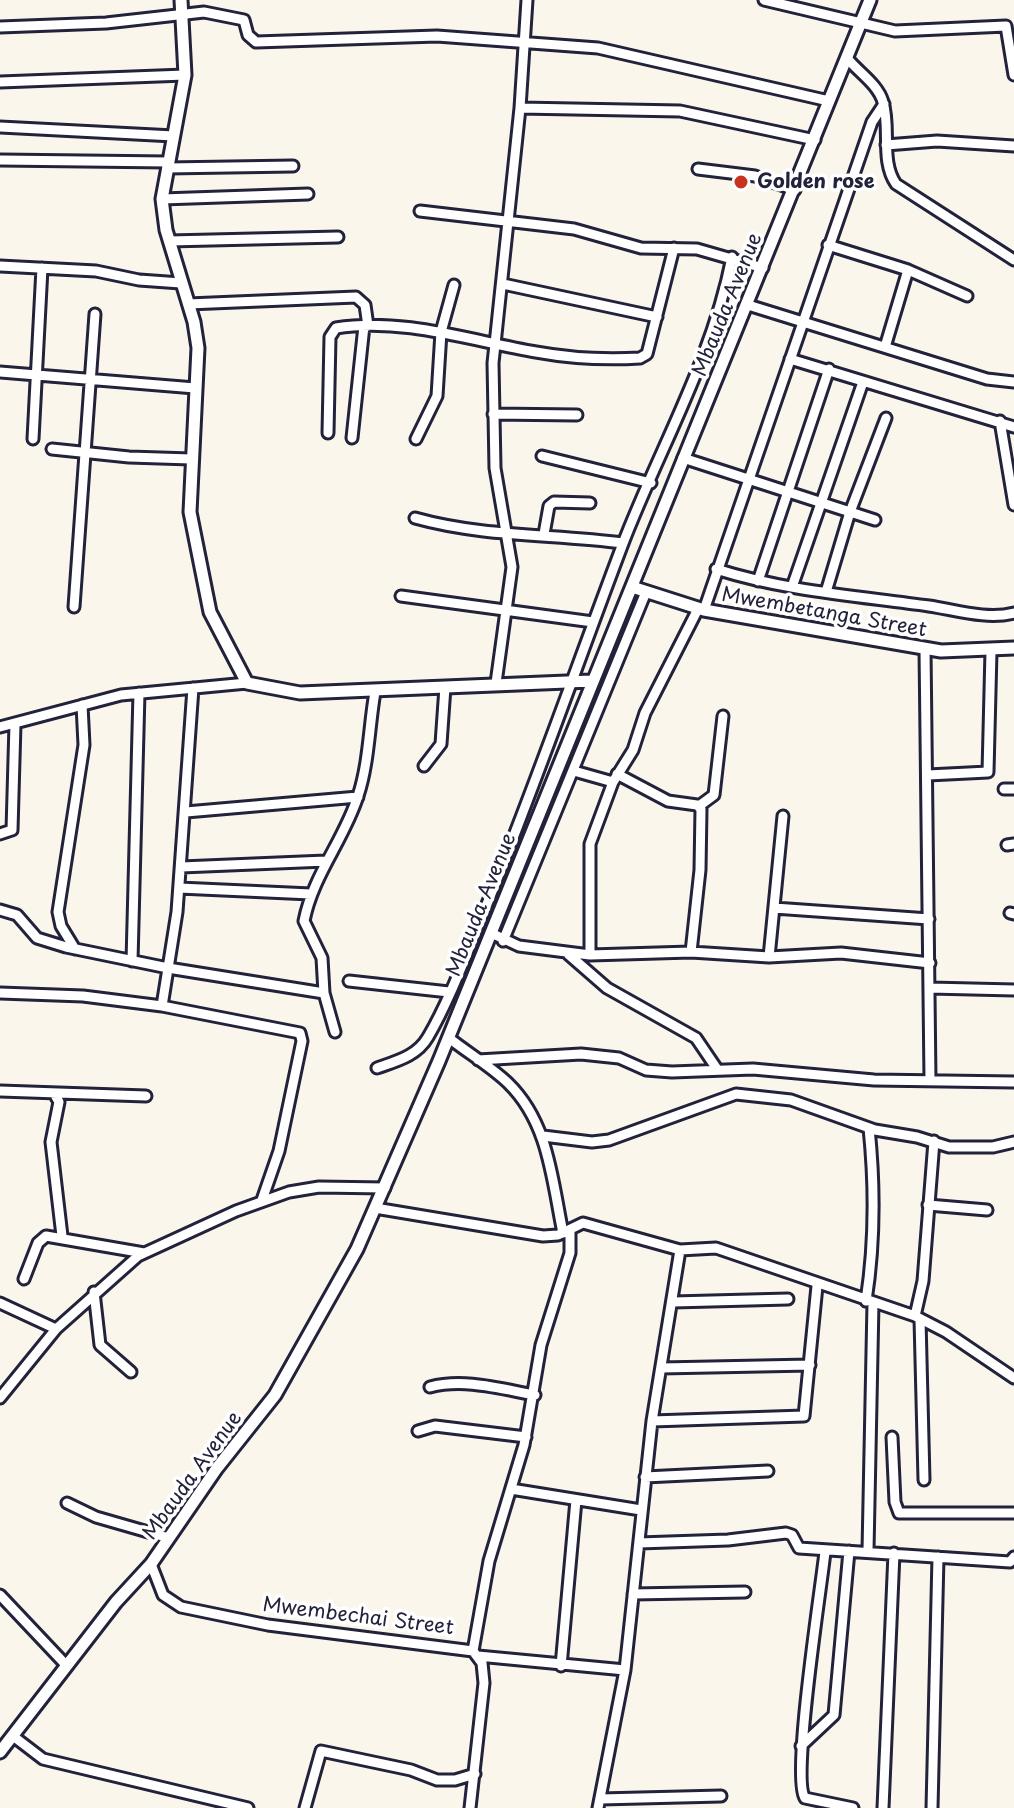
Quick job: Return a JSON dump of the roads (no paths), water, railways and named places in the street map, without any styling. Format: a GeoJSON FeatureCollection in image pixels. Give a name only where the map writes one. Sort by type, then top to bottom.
{"type":"FeatureCollection","features":[{"type":"Feature","properties":{"kind":"street"},"geometry":{"type":"LineString","coordinates":[[181,0],[185,75],[162,199],[169,241],[198,348],[190,512],[205,589],[219,633],[247,683]]}},
{"type":"Feature","properties":{"kind":"street"},"geometry":{"type":"LineString","coordinates":[[496,683],[512,578],[495,468],[495,344],[520,108],[527,0]]}},
{"type":"Feature","properties":{"kind":"street"},"geometry":{"type":"LineString","coordinates":[[764,0],[860,25],[904,32],[1006,26],[1014,75]]}},
{"type":"Feature","properties":{"kind":"street","name":"Mbauda Avenue"},"geometry":{"type":"LineString","coordinates":[[0,1752],[116,1602],[151,1564],[217,1468],[275,1395],[334,1295],[385,1188],[449,1038],[591,681],[748,305],[870,0]]}},
{"type":"Feature","properties":{"kind":"street"},"geometry":{"type":"LineString","coordinates":[[0,27],[106,23],[204,12],[239,17],[247,25],[250,39],[256,42],[415,36],[598,48],[829,101]]}},
{"type":"Feature","properties":{"kind":"street"},"geometry":{"type":"LineString","coordinates":[[847,58],[876,89],[884,104],[886,145],[896,184],[1014,260]]}},
{"type":"Feature","properties":{"kind":"street"},"geometry":{"type":"LineString","coordinates":[[0,82],[185,75]]}},
{"type":"Feature","properties":{"kind":"street"},"geometry":{"type":"LineString","coordinates":[[590,955],[590,844],[615,778],[633,750],[645,713],[701,609],[752,479],[802,321],[872,122],[884,104]]}},
{"type":"Feature","properties":{"kind":"street"},"geometry":{"type":"LineString","coordinates":[[520,108],[680,111],[815,140]]}},
{"type":"Feature","properties":{"kind":"street"},"geometry":{"type":"LineString","coordinates":[[0,127],[174,136]]}},
{"type":"Feature","properties":{"kind":"street"},"geometry":{"type":"LineString","coordinates":[[886,145],[937,141],[1014,146]]}},
{"type":"Feature","properties":{"kind":"street"},"geometry":{"type":"LineString","coordinates":[[0,160],[293,166]]}},
{"type":"Feature","properties":{"kind":"street"},"geometry":{"type":"LineString","coordinates":[[698,169],[755,176],[795,190]]}},
{"type":"Feature","properties":{"kind":"street"},"geometry":{"type":"LineString","coordinates":[[162,199],[308,194]]}},
{"type":"Feature","properties":{"kind":"street"},"geometry":{"type":"LineString","coordinates":[[420,211],[588,232],[641,248],[674,248],[732,257],[763,268]]}},
{"type":"Feature","properties":{"kind":"street"},"geometry":{"type":"LineString","coordinates":[[169,241],[338,237]]}},
{"type":"Feature","properties":{"kind":"street"},"geometry":{"type":"LineString","coordinates":[[828,245],[908,270],[967,296]]}},
{"type":"Feature","properties":{"kind":"street"},"geometry":{"type":"LineString","coordinates":[[328,433],[331,333],[340,327],[441,332],[559,355],[640,358],[647,354],[674,248]]}},
{"type":"Feature","properties":{"kind":"street"},"geometry":{"type":"LineString","coordinates":[[377,1068],[411,1056],[427,1039],[449,992],[543,763],[623,543],[710,340],[724,301],[732,257]]}},
{"type":"Feature","properties":{"kind":"street"},"geometry":{"type":"LineString","coordinates":[[0,266],[96,271],[139,280],[181,283]]}},
{"type":"Feature","properties":{"kind":"street"},"geometry":{"type":"LineString","coordinates":[[33,439],[42,268]]}},
{"type":"Feature","properties":{"kind":"street"},"geometry":{"type":"LineString","coordinates":[[885,347],[908,270]]}},
{"type":"Feature","properties":{"kind":"street"},"geometry":{"type":"LineString","coordinates":[[503,284],[657,317]]}},
{"type":"Feature","properties":{"kind":"street"},"geometry":{"type":"LineString","coordinates":[[416,439],[437,396],[441,332],[454,285]]}},
{"type":"Feature","properties":{"kind":"street"},"geometry":{"type":"LineString","coordinates":[[188,304],[356,297],[365,305],[366,326],[352,438]]}},
{"type":"Feature","properties":{"kind":"street"},"geometry":{"type":"LineString","coordinates":[[748,305],[987,379],[1014,382]]}},
{"type":"Feature","properties":{"kind":"street"},"geometry":{"type":"LineString","coordinates":[[74,607],[95,314]]}},
{"type":"Feature","properties":{"kind":"street"},"geometry":{"type":"LineString","coordinates":[[790,359],[1014,427]]}},
{"type":"Feature","properties":{"kind":"street"},"geometry":{"type":"LineString","coordinates":[[758,581],[829,369]]}},
{"type":"Feature","properties":{"kind":"street"},"geometry":{"type":"LineString","coordinates":[[0,372],[91,382],[195,388]]}},
{"type":"Feature","properties":{"kind":"street"},"geometry":{"type":"LineString","coordinates":[[792,587],[863,382]]}},
{"type":"Feature","properties":{"kind":"street"},"geometry":{"type":"LineString","coordinates":[[493,414],[577,415]]}},
{"type":"Feature","properties":{"kind":"street"},"geometry":{"type":"LineString","coordinates":[[826,592],[850,512],[886,418]]}},
{"type":"Feature","properties":{"kind":"street"},"geometry":{"type":"LineString","coordinates":[[1000,421],[1014,505]]}},
{"type":"Feature","properties":{"kind":"street"},"geometry":{"type":"LineString","coordinates":[[52,449],[129,457],[191,459]]}},
{"type":"Feature","properties":{"kind":"street"},"geometry":{"type":"LineString","coordinates":[[542,456],[651,483]]}},
{"type":"Feature","properties":{"kind":"street"},"geometry":{"type":"LineString","coordinates":[[683,458],[875,520]]}},
{"type":"Feature","properties":{"kind":"street"},"geometry":{"type":"LineString","coordinates":[[544,534],[549,506],[554,502],[590,503]]}},
{"type":"Feature","properties":{"kind":"street"},"geometry":{"type":"LineString","coordinates":[[415,518],[463,531],[544,534],[623,543]]}},
{"type":"Feature","properties":{"kind":"street"},"geometry":{"type":"LineString","coordinates":[[716,569],[792,587],[977,614],[1014,613]]}},
{"type":"Feature","properties":{"kind":"street","name":"Mwembetanga Street"},"geometry":{"type":"LineString","coordinates":[[632,587],[701,609],[925,649],[991,651],[1014,648]]}},
{"type":"Feature","properties":{"kind":"street"},"geometry":{"type":"LineString","coordinates":[[503,941],[646,592]]}},
{"type":"Feature","properties":{"kind":"street"},"geometry":{"type":"LineString","coordinates":[[401,596],[593,622]]}},
{"type":"Feature","properties":{"kind":"street"},"geometry":{"type":"LineString","coordinates":[[925,649],[930,1080]]}},
{"type":"Feature","properties":{"kind":"street"},"geometry":{"type":"LineString","coordinates":[[928,775],[988,772],[991,651]]}},
{"type":"Feature","properties":{"kind":"street"},"geometry":{"type":"LineString","coordinates":[[0,727],[139,693],[247,683],[300,693],[591,681]]}},
{"type":"Feature","properties":{"kind":"street"},"geometry":{"type":"LineString","coordinates":[[424,766],[441,744],[445,687]]}},
{"type":"Feature","properties":{"kind":"street"},"geometry":{"type":"LineString","coordinates":[[162,1006],[179,888],[193,688]]}},
{"type":"Feature","properties":{"kind":"street"},"geometry":{"type":"LineString","coordinates":[[335,1032],[324,993],[322,958],[304,921],[311,894],[326,861],[338,844],[358,797],[368,755],[375,692]]}},
{"type":"Feature","properties":{"kind":"street"},"geometry":{"type":"LineString","coordinates":[[132,961],[139,693]]}},
{"type":"Feature","properties":{"kind":"street"},"geometry":{"type":"LineString","coordinates":[[75,949],[61,926],[58,912],[68,828],[84,745],[82,705]]}},
{"type":"Feature","properties":{"kind":"street"},"geometry":{"type":"LineString","coordinates":[[574,771],[615,778],[668,801],[699,806],[714,795],[723,716]]}},
{"type":"Feature","properties":{"kind":"street"},"geometry":{"type":"LineString","coordinates":[[0,834],[12,830],[15,724]]}},
{"type":"Feature","properties":{"kind":"street"},"geometry":{"type":"LineString","coordinates":[[0,786],[11,786]]}},
{"type":"Feature","properties":{"kind":"street"},"geometry":{"type":"LineString","coordinates":[[186,812],[358,797]]}},
{"type":"Feature","properties":{"kind":"street"},"geometry":{"type":"LineString","coordinates":[[691,952],[700,870],[699,806]]}},
{"type":"Feature","properties":{"kind":"street"},"geometry":{"type":"LineString","coordinates":[[769,957],[783,816]]}},
{"type":"Feature","properties":{"kind":"street"},"geometry":{"type":"LineString","coordinates":[[181,867],[326,861]]}},
{"type":"Feature","properties":{"kind":"street"},"geometry":{"type":"LineString","coordinates":[[179,888],[311,894]]}},
{"type":"Feature","properties":{"kind":"street"},"geometry":{"type":"LineString","coordinates":[[774,908],[929,919]]}},
{"type":"Feature","properties":{"kind":"street"},"geometry":{"type":"LineString","coordinates":[[0,910],[17,915],[31,934],[43,941],[168,968],[324,993]]}},
{"type":"Feature","properties":{"kind":"street"},"geometry":{"type":"LineString","coordinates":[[491,933],[503,941],[590,955],[691,952],[769,957],[841,953],[930,963]]}},
{"type":"Feature","properties":{"kind":"street"},"geometry":{"type":"LineString","coordinates":[[567,953],[607,988],[696,1038],[717,1069]]}},
{"type":"Feature","properties":{"kind":"street"},"geometry":{"type":"LineString","coordinates":[[349,981],[449,992]]}},
{"type":"Feature","properties":{"kind":"street"},"geometry":{"type":"LineString","coordinates":[[930,988],[1014,990]]}},
{"type":"Feature","properties":{"kind":"street"},"geometry":{"type":"LineString","coordinates":[[0,993],[83,996],[162,1006],[300,1033],[302,1041],[279,1151],[262,1200]]}},
{"type":"Feature","properties":{"kind":"street"},"geometry":{"type":"LineString","coordinates":[[449,1038],[509,1084],[543,1136],[570,1253],[544,1334],[526,1437],[489,1561],[476,1653],[484,1683],[470,1808]]}},
{"type":"Feature","properties":{"kind":"street"},"geometry":{"type":"LineString","coordinates":[[478,1060],[581,1054],[619,1058],[646,1070],[717,1069],[874,1080],[1014,1082]]}},
{"type":"Feature","properties":{"kind":"street"},"geometry":{"type":"LineString","coordinates":[[0,1091],[146,1096]]}},
{"type":"Feature","properties":{"kind":"street"},"geometry":{"type":"LineString","coordinates":[[543,1136],[592,1142],[609,1140],[736,1094],[791,1100],[869,1128],[965,1149],[1014,1142]]}},
{"type":"Feature","properties":{"kind":"street"},"geometry":{"type":"LineString","coordinates":[[55,1095],[59,1102],[52,1161],[62,1236]]}},
{"type":"Feature","properties":{"kind":"street"},"geometry":{"type":"LineString","coordinates":[[868,1551],[874,1206],[869,1128]]}},
{"type":"Feature","properties":{"kind":"street"},"geometry":{"type":"LineString","coordinates":[[924,1480],[917,1318],[923,1281],[934,1141]]}},
{"type":"Feature","properties":{"kind":"street"},"geometry":{"type":"LineString","coordinates":[[0,1398],[56,1329],[94,1292],[144,1253],[262,1200],[319,1187],[385,1188]]}},
{"type":"Feature","properties":{"kind":"street"},"geometry":{"type":"LineString","coordinates":[[928,1205],[987,1210]]}},
{"type":"Feature","properties":{"kind":"street"},"geometry":{"type":"LineString","coordinates":[[375,1208],[543,1236],[583,1223],[680,1250],[716,1248],[817,1286],[917,1318],[946,1332],[1014,1378]]}},
{"type":"Feature","properties":{"kind":"street"},"geometry":{"type":"LineString","coordinates":[[24,1279],[41,1239],[62,1236],[144,1253]]}},
{"type":"Feature","properties":{"kind":"street"},"geometry":{"type":"LineString","coordinates":[[680,1250],[652,1421],[625,1670],[599,1803],[721,1796]]}},
{"type":"Feature","properties":{"kind":"street"},"geometry":{"type":"LineString","coordinates":[[652,1421],[802,1417],[805,1414],[817,1286]]}},
{"type":"Feature","properties":{"kind":"street"},"geometry":{"type":"LineString","coordinates":[[94,1292],[100,1345],[131,1372]]}},
{"type":"Feature","properties":{"kind":"street"},"geometry":{"type":"LineString","coordinates":[[673,1302],[788,1299]]}},
{"type":"Feature","properties":{"kind":"street"},"geometry":{"type":"LineString","coordinates":[[0,1303],[56,1329]]}},
{"type":"Feature","properties":{"kind":"street"},"geometry":{"type":"LineString","coordinates":[[661,1368],[810,1365]]}},
{"type":"Feature","properties":{"kind":"street"},"geometry":{"type":"LineString","coordinates":[[430,1387],[466,1383],[535,1395]]}},
{"type":"Feature","properties":{"kind":"street"},"geometry":{"type":"LineString","coordinates":[[418,1431],[435,1426],[526,1437]]}},
{"type":"Feature","properties":{"kind":"street"},"geometry":{"type":"LineString","coordinates":[[892,1437],[895,1502],[899,1513],[1014,1513]]}},
{"type":"Feature","properties":{"kind":"street"},"geometry":{"type":"LineString","coordinates":[[645,1477],[768,1471]]}},
{"type":"Feature","properties":{"kind":"street"},"geometry":{"type":"LineString","coordinates":[[511,1489],[641,1510]]}},
{"type":"Feature","properties":{"kind":"street"},"geometry":{"type":"LineString","coordinates":[[561,1666],[576,1500]]}},
{"type":"Feature","properties":{"kind":"street"},"geometry":{"type":"LineString","coordinates":[[67,1503],[96,1517],[169,1538]]}},
{"type":"Feature","properties":{"kind":"street"},"geometry":{"type":"LineString","coordinates":[[639,1543],[728,1540],[786,1533],[792,1535],[799,1548],[825,1552],[868,1551],[1010,1562],[1014,1557]]}},
{"type":"Feature","properties":{"kind":"street"},"geometry":{"type":"LineString","coordinates":[[801,1746],[834,1715],[849,1551]]}},
{"type":"Feature","properties":{"kind":"street"},"geometry":{"type":"LineString","coordinates":[[825,1552],[799,1785],[805,1798],[853,1808]]}},
{"type":"Feature","properties":{"kind":"street"},"geometry":{"type":"LineString","coordinates":[[883,1808],[894,1553]]}},
{"type":"Feature","properties":{"kind":"street"},"geometry":{"type":"LineString","coordinates":[[932,1808],[938,1557]]}},
{"type":"Feature","properties":{"kind":"street","name":"Mwembechai Street"},"geometry":{"type":"LineString","coordinates":[[151,1564],[163,1595],[181,1607],[268,1625],[561,1666],[625,1670]]}},
{"type":"Feature","properties":{"kind":"street"},"geometry":{"type":"LineString","coordinates":[[633,1594],[745,1592]]}},
{"type":"Feature","properties":{"kind":"street"},"geometry":{"type":"LineString","coordinates":[[0,1595],[67,1666]]}},
{"type":"Feature","properties":{"kind":"street"},"geometry":{"type":"LineString","coordinates":[[13,1736],[43,1759],[248,1808]]}},
{"type":"Feature","properties":{"kind":"street"},"geometry":{"type":"LineString","coordinates":[[305,1808],[321,1751],[411,1770],[437,1780],[455,1780],[475,1774]]}},
{"type":"Feature","properties":{"kind":"place","name":"Golden rose"},"geometry":{"type":"Point","coordinates":[741,182]}}]}
